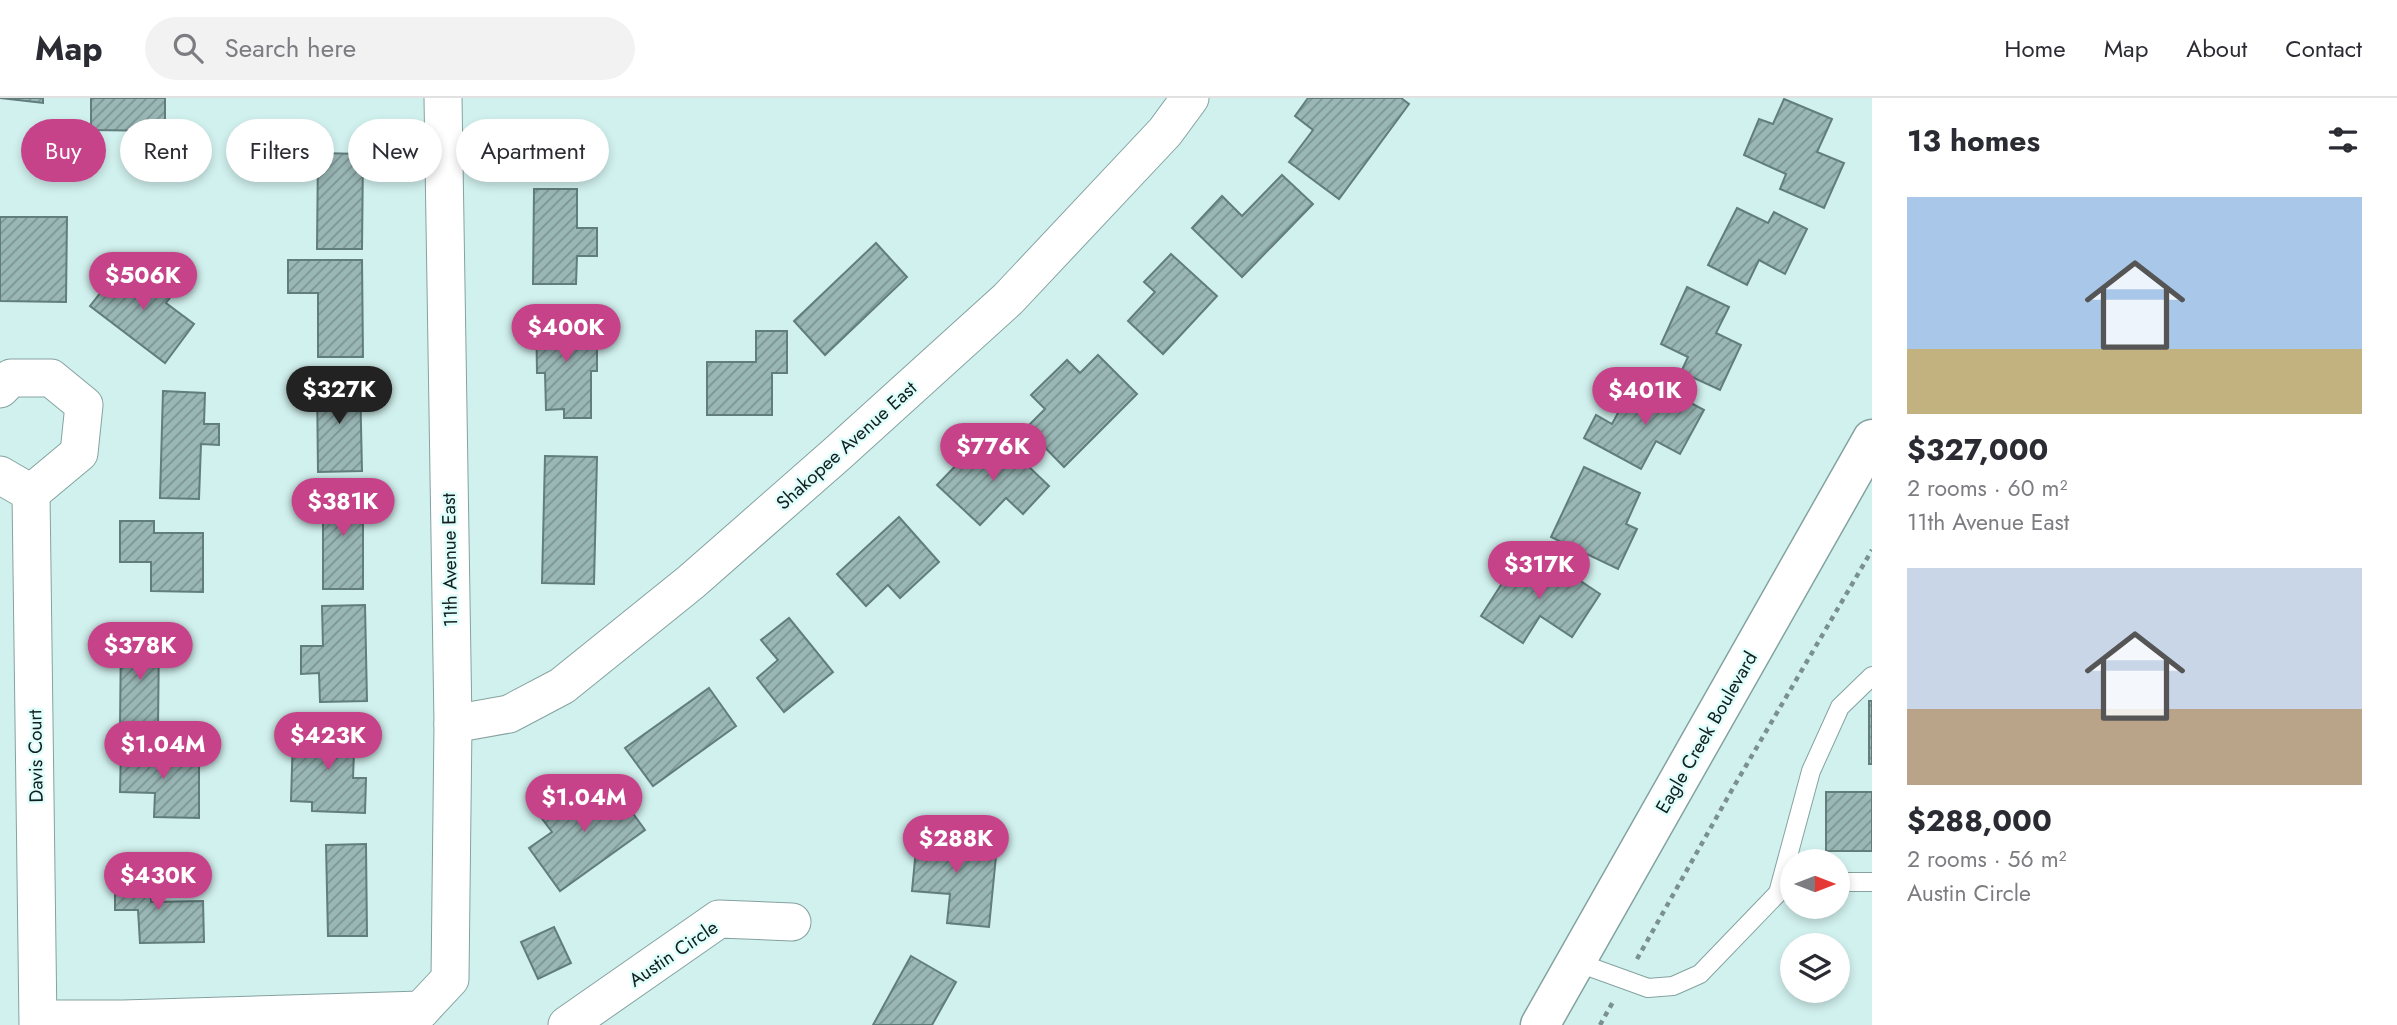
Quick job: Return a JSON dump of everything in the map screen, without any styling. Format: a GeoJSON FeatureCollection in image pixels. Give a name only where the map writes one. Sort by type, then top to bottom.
{"type":"FeatureCollection","features":[{"type":"Feature","properties":{"kind":"street","name":"11th Avenue East"},"geometry":{"type":"LineString","coordinates":[[426,1018],[450,979],[453,724],[443,98]]}},
{"type":"Feature","properties":{"kind":"street","name":"Shakopee Avenue East"},"geometry":{"type":"LineString","coordinates":[[453,724],[509,714],[562,686],[691,582],[1008,299],[1165,132],[1190,98]]}},
{"type":"Feature","properties":{"kind":"street","name":"Davis Court"},"geometry":{"type":"LineString","coordinates":[[0,389],[11,378],[51,378],[84,405],[79,453],[15,484],[38,1022]]}},
{"type":"Feature","properties":{"kind":"street","name":"Eagle Creek Boulevard"},"geometry":{"type":"LineString","coordinates":[[1540,1025],[1872,439]]}},
{"type":"Feature","properties":{"kind":"street","name":"Austin Circle"},"geometry":{"type":"LineString","coordinates":[[567,1025],[719,919],[792,922]]}},
{"type":"Feature","properties":{"kind":"street"},"geometry":{"type":"LineString","coordinates":[[38,1022],[426,1018]]}},
{"type":"Feature","properties":{"kind":"lane"},"geometry":{"type":"LineString","coordinates":[[1794,849],[1811,771],[1840,706],[1872,676]]}},
{"type":"Feature","properties":{"kind":"lane"},"geometry":{"type":"LineString","coordinates":[[1850,883],[1872,882]]}},
{"type":"Feature","properties":{"kind":"lane"},"geometry":{"type":"LineString","coordinates":[[1576,962],[1648,988],[1673,986],[1700,974],[1780,894]]}},
{"type":"Feature","properties":{"kind":"path"},"geometry":{"type":"LineString","coordinates":[[1600,1025],[1733,788],[1872,551]]}},
{"type":"Feature","properties":{"kind":"building"},"geometry":{"type":"Polygon","coordinates":[[[0,98],[43,98],[43,103],[0,98]]]}},
{"type":"Feature","properties":{"kind":"building"},"geometry":{"type":"Polygon","coordinates":[[[91,98],[165,98],[165,119],[120,119],[120,130],[106,130],[106,119],[91,119],[91,98]]]}},
{"type":"Feature","properties":{"kind":"building"},"geometry":{"type":"Polygon","coordinates":[[[1308,98],[1401,98],[1409,104],[1339,199],[1289,162],[1313,130],[1295,116],[1308,98]]]}},
{"type":"Feature","properties":{"kind":"building"},"geometry":{"type":"Polygon","coordinates":[[[1784,99],[1832,119],[1817,152],[1844,163],[1824,208],[1780,189],[1786,174],[1744,155],[1759,119],[1773,124],[1784,99]]]}},
{"type":"Feature","properties":{"kind":"building"},"geometry":{"type":"Polygon","coordinates":[[[334,153],[348,154],[348,182],[363,182],[362,249],[317,249],[318,182],[334,182],[334,153]]]}},
{"type":"Feature","properties":{"kind":"building"},"geometry":{"type":"Polygon","coordinates":[[[1282,175],[1313,204],[1242,277],[1192,228],[1222,196],[1242,216],[1282,175]]]}},
{"type":"Feature","properties":{"kind":"building"},"geometry":{"type":"Polygon","coordinates":[[[534,189],[577,189],[577,228],[597,228],[597,256],[577,256],[576,284],[533,284],[534,189]]]}},
{"type":"Feature","properties":{"kind":"building"},"geometry":{"type":"Polygon","coordinates":[[[1737,208],[1768,223],[1774,212],[1807,229],[1785,274],[1759,260],[1747,285],[1708,265],[1737,208]]]}},
{"type":"Feature","properties":{"kind":"building"},"geometry":{"type":"Polygon","coordinates":[[[0,217],[67,217],[66,302],[0,301],[0,217]]]}},
{"type":"Feature","properties":{"kind":"building"},"geometry":{"type":"Polygon","coordinates":[[[876,243],[907,277],[825,355],[794,321],[876,243]]]}},
{"type":"Feature","properties":{"kind":"building"},"geometry":{"type":"Polygon","coordinates":[[[1171,254],[1217,296],[1163,354],[1128,321],[1155,292],[1144,282],[1171,254]]]}},
{"type":"Feature","properties":{"kind":"building"},"geometry":{"type":"Polygon","coordinates":[[[288,260],[362,260],[363,357],[318,357],[318,293],[288,293],[288,260]]]}},
{"type":"Feature","properties":{"kind":"building"},"geometry":{"type":"Polygon","coordinates":[[[124,263],[151,283],[157,275],[176,290],[166,303],[194,324],[165,363],[90,306],[124,263]]]}},
{"type":"Feature","properties":{"kind":"building"},"geometry":{"type":"Polygon","coordinates":[[[1687,287],[1729,307],[1716,333],[1741,345],[1720,390],[1681,372],[1688,357],[1661,344],[1687,287]]]}},
{"type":"Feature","properties":{"kind":"building"},"geometry":{"type":"Polygon","coordinates":[[[564,310],[564,330],[597,329],[597,371],[591,371],[591,418],[564,418],[564,409],[546,410],[545,373],[537,373],[536,311],[564,310]]]}},
{"type":"Feature","properties":{"kind":"building"},"geometry":{"type":"Polygon","coordinates":[[[756,331],[787,331],[787,373],[772,373],[772,415],[707,415],[707,362],[756,362],[756,331]]]}},
{"type":"Feature","properties":{"kind":"building"},"geometry":{"type":"Polygon","coordinates":[[[1098,355],[1137,394],[1064,467],[1026,428],[1045,409],[1031,395],[1067,360],[1080,373],[1098,355]]]}},
{"type":"Feature","properties":{"kind":"building"},"geometry":{"type":"Polygon","coordinates":[[[360,380],[362,471],[318,472],[317,381],[360,380]]]}},
{"type":"Feature","properties":{"kind":"building"},"geometry":{"type":"Polygon","coordinates":[[[1633,385],[1669,405],[1674,394],[1704,410],[1680,454],[1656,441],[1641,469],[1584,438],[1596,415],[1612,424],[1633,385]]]}},
{"type":"Feature","properties":{"kind":"building"},"geometry":{"type":"Polygon","coordinates":[[[163,391],[205,393],[204,424],[219,424],[219,445],[201,444],[199,499],[160,498],[163,391]]]}},
{"type":"Feature","properties":{"kind":"building"},"geometry":{"type":"Polygon","coordinates":[[[1000,439],[1049,486],[1023,514],[1006,498],[980,525],[937,485],[967,454],[977,463],[1000,439]]]}},
{"type":"Feature","properties":{"kind":"building"},"geometry":{"type":"Polygon","coordinates":[[[545,456],[597,457],[594,584],[542,583],[545,456]]]}},
{"type":"Feature","properties":{"kind":"building"},"geometry":{"type":"Polygon","coordinates":[[[1584,467],[1640,493],[1626,524],[1637,529],[1618,569],[1551,537],[1584,467]]]}},
{"type":"Feature","properties":{"kind":"building"},"geometry":{"type":"Polygon","coordinates":[[[323,488],[363,488],[363,589],[323,589],[323,488]]]}},
{"type":"Feature","properties":{"kind":"building"},"geometry":{"type":"Polygon","coordinates":[[[899,517],[939,562],[900,598],[888,585],[866,606],[837,574],[899,517]]]}},
{"type":"Feature","properties":{"kind":"building"},"geometry":{"type":"Polygon","coordinates":[[[120,521],[154,521],[154,533],[203,533],[203,592],[151,591],[151,562],[120,562],[120,521]]]}},
{"type":"Feature","properties":{"kind":"building"},"geometry":{"type":"Polygon","coordinates":[[[1519,557],[1557,581],[1564,570],[1600,594],[1572,637],[1540,616],[1523,643],[1481,616],[1519,557]]]}},
{"type":"Feature","properties":{"kind":"building"},"geometry":{"type":"Polygon","coordinates":[[[365,605],[367,701],[320,702],[319,673],[301,674],[301,646],[323,646],[322,606],[365,605]]]}},
{"type":"Feature","properties":{"kind":"building"},"geometry":{"type":"Polygon","coordinates":[[[789,618],[833,672],[784,712],[757,678],[778,660],[761,640],[789,618]]]}},
{"type":"Feature","properties":{"kind":"building"},"geometry":{"type":"Polygon","coordinates":[[[121,634],[159,634],[158,730],[120,729],[121,634]]]}},
{"type":"Feature","properties":{"kind":"building"},"geometry":{"type":"Polygon","coordinates":[[[709,688],[736,726],[653,786],[625,748],[709,688]]]}},
{"type":"Feature","properties":{"kind":"building"},"geometry":{"type":"Polygon","coordinates":[[[1869,701],[1872,701],[1872,764],[1869,764],[1869,701]]]}},
{"type":"Feature","properties":{"kind":"building"},"geometry":{"type":"Polygon","coordinates":[[[327,725],[355,726],[353,778],[366,778],[365,813],[312,811],[312,802],[291,801],[293,735],[326,736],[327,725]]]}},
{"type":"Feature","properties":{"kind":"building"},"geometry":{"type":"Polygon","coordinates":[[[121,748],[157,749],[157,755],[199,755],[199,818],[154,817],[155,793],[120,792],[121,748]]]}},
{"type":"Feature","properties":{"kind":"building"},"geometry":{"type":"Polygon","coordinates":[[[613,786],[645,830],[560,891],[529,848],[552,832],[540,816],[580,787],[591,802],[613,786]]]}},
{"type":"Feature","properties":{"kind":"building"},"geometry":{"type":"Polygon","coordinates":[[[1826,792],[1872,792],[1872,851],[1826,849],[1826,792]]]}},
{"type":"Feature","properties":{"kind":"building"},"geometry":{"type":"Polygon","coordinates":[[[918,828],[958,832],[957,842],[997,846],[989,927],[947,923],[950,894],[912,891],[918,828]]]}},
{"type":"Feature","properties":{"kind":"building"},"geometry":{"type":"Polygon","coordinates":[[[366,844],[367,936],[328,936],[326,845],[366,844]]]}},
{"type":"Feature","properties":{"kind":"building"},"geometry":{"type":"Polygon","coordinates":[[[150,871],[151,902],[203,901],[204,942],[140,943],[138,910],[115,910],[115,872],[150,871]]]}},
{"type":"Feature","properties":{"kind":"building"},"geometry":{"type":"Polygon","coordinates":[[[554,927],[571,963],[538,979],[521,942],[554,927]]]}},
{"type":"Feature","properties":{"kind":"building"},"geometry":{"type":"Polygon","coordinates":[[[911,956],[956,982],[932,1025],[873,1025],[911,956]]]}}]}
